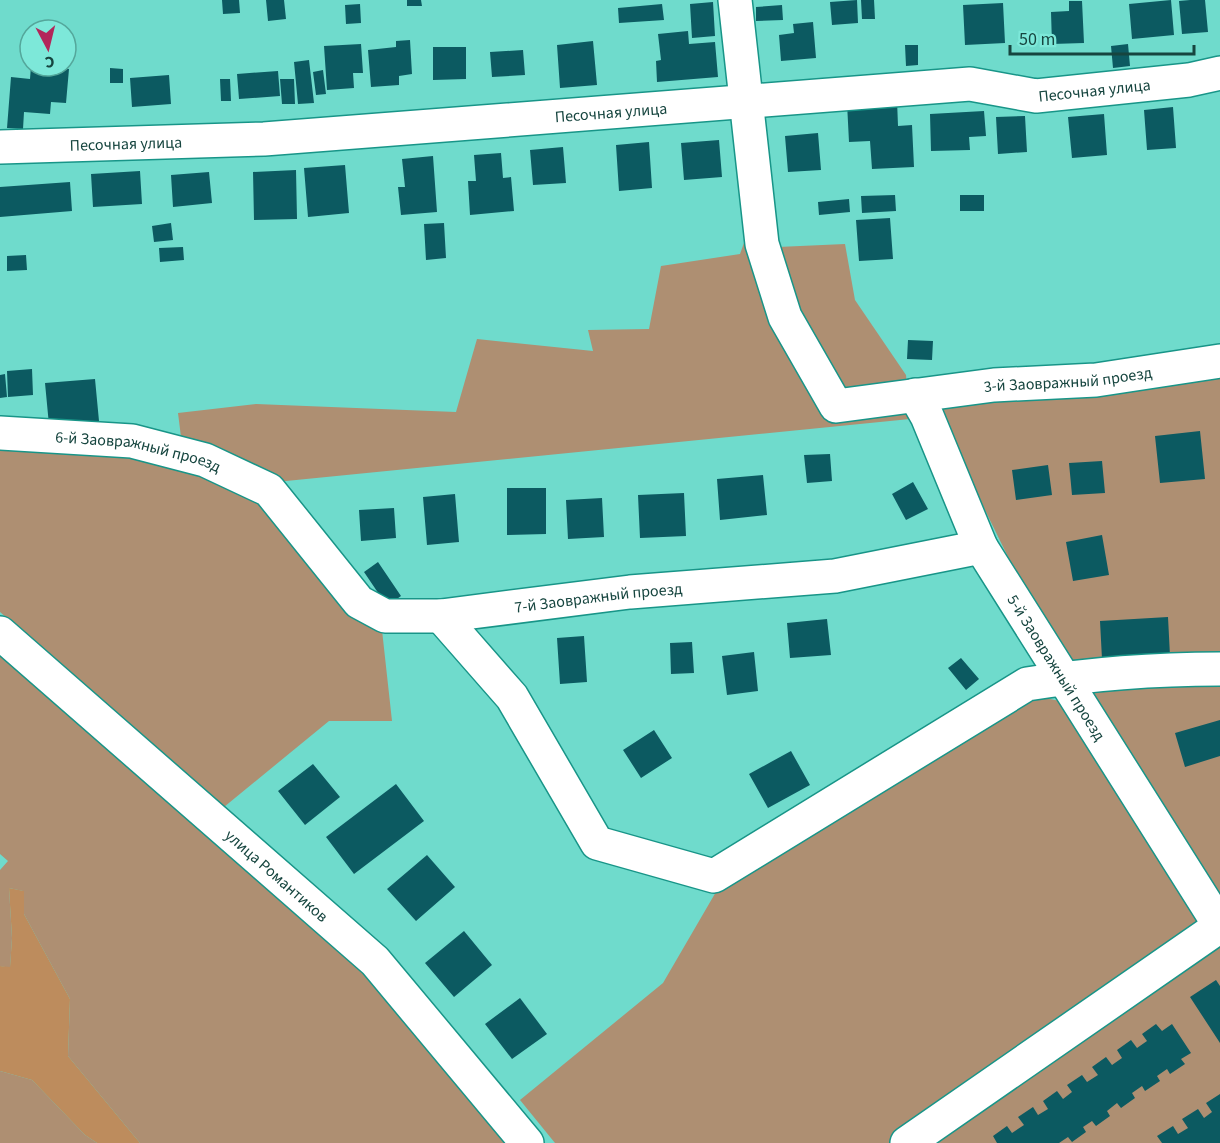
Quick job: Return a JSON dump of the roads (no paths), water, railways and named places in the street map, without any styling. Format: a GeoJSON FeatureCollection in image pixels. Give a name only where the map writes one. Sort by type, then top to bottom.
{"type":"FeatureCollection","features":[{"type":"Feature","properties":{"kind":"street"},"geometry":{"type":"LineString","coordinates":[[735,0],[745,101]]}},
{"type":"Feature","properties":{"kind":"street","name":"Песочная улица"},"geometry":{"type":"LineString","coordinates":[[0,147],[264,139],[970,84],[1036,96],[1189,80],[1220,73]]}},
{"type":"Feature","properties":{"kind":"street","name":"3-й Заовражный проезд"},"geometry":{"type":"LineString","coordinates":[[745,101],[762,244],[785,317],[836,406],[994,385],[1096,380],[1220,361]]}},
{"type":"Feature","properties":{"kind":"street","name":"5-й Заовражный проезд"},"geometry":{"type":"LineString","coordinates":[[915,395],[927,416],[981,547],[1061,678],[1220,926]]}},
{"type":"Feature","properties":{"kind":"street","name":"6-й Заовражный проезд"},"geometry":{"type":"LineString","coordinates":[[0,433],[132,441],[205,460],[269,490]]}},
{"type":"Feature","properties":{"kind":"street","name":"7-й Заовражный проезд"},"geometry":{"type":"LineString","coordinates":[[269,490],[359,602],[385,616],[441,616],[630,592],[835,576],[981,547]]}},
{"type":"Feature","properties":{"kind":"street"},"geometry":{"type":"LineString","coordinates":[[441,616],[512,697],[597,843],[714,876],[1027,684],[1061,678],[1178,669],[1220,669]]}},
{"type":"Feature","properties":{"kind":"street","name":"улица Романтиков"},"geometry":{"type":"LineString","coordinates":[[0,633],[375,961],[527,1143]]}},
{"type":"Feature","properties":{"kind":"street"},"geometry":{"type":"LineString","coordinates":[[907,1143],[1220,926]]}}]}
